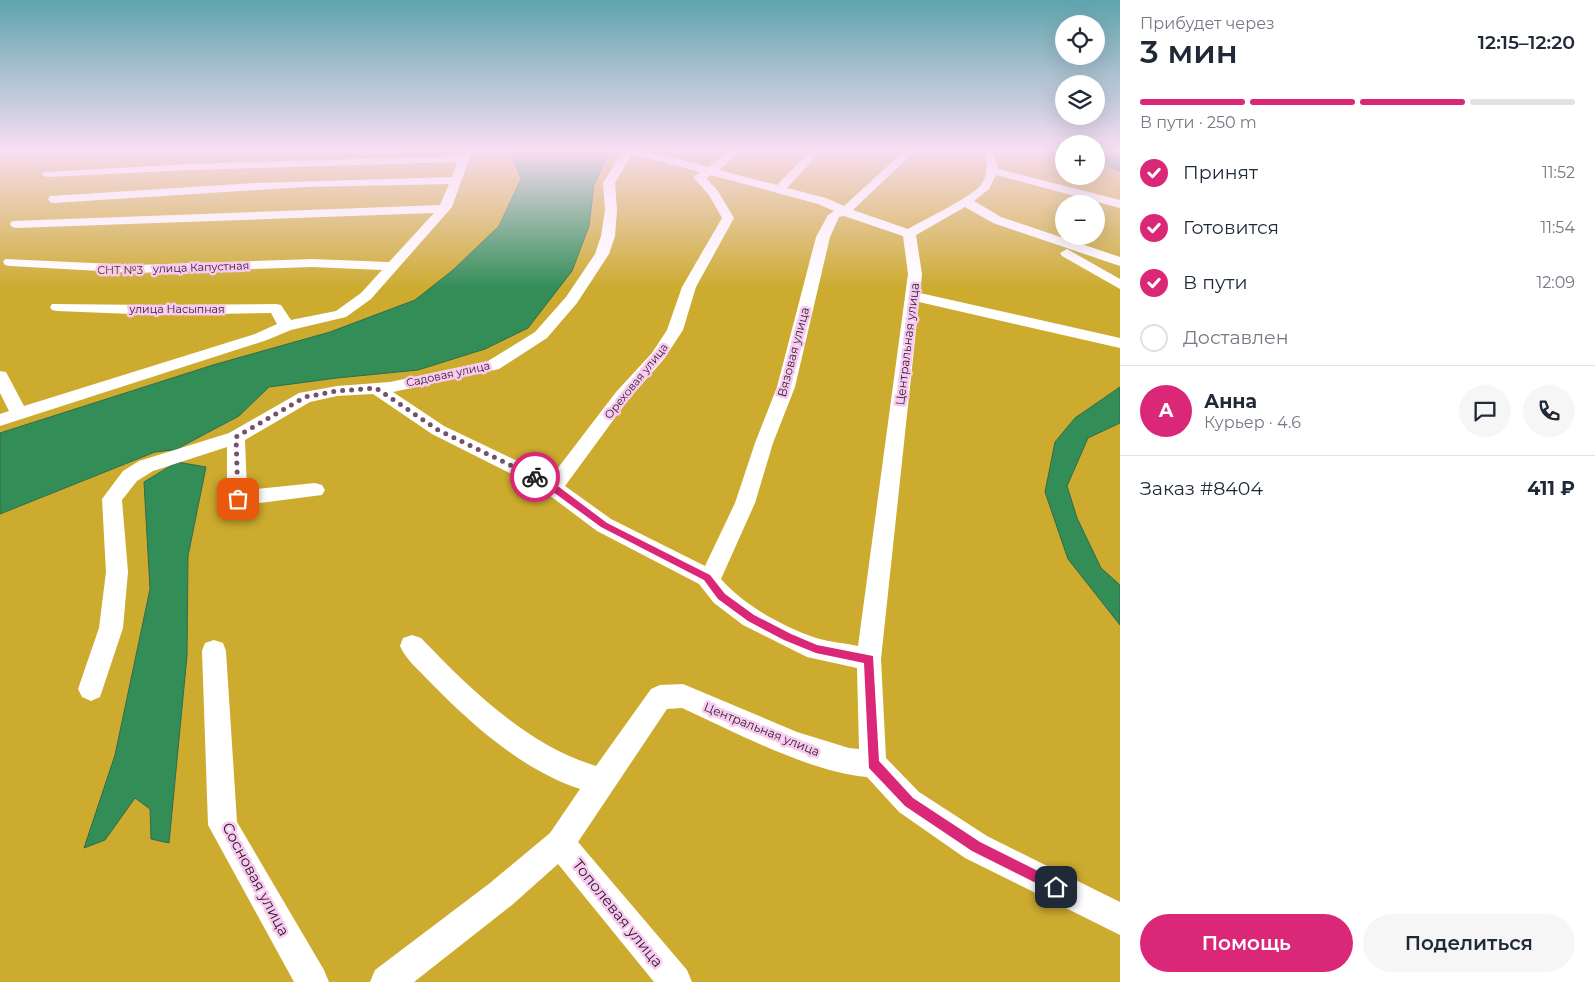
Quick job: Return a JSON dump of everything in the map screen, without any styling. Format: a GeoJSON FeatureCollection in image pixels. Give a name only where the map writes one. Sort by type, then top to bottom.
{"type":"FeatureCollection","features":[{"type":"Feature","properties":{"kind":"street"},"geometry":{"type":"LineString","coordinates":[[54,199],[93,197]]}},
{"type":"Feature","properties":{"kind":"street"},"geometry":{"type":"LineString","coordinates":[[0,420],[261,336],[286,326],[341,314],[366,296],[444,209],[449,197]]}},
{"type":"Feature","properties":{"kind":"street","name":"Садовая улица"},"geometry":{"type":"LineString","coordinates":[[92,689],[111,628],[117,572],[112,499],[130,476],[146,466],[236,437],[305,397],[337,391],[390,387],[493,366],[541,335],[572,300],[602,254],[608,236],[611,210],[610,197]]}},
{"type":"Feature","properties":{"kind":"street","name":"Ореховая улица"},"geometry":{"type":"LineString","coordinates":[[553,488],[622,396],[658,356],[675,330],[689,287],[728,218],[716,197]]}},
{"type":"Feature","properties":{"kind":"street"},"geometry":{"type":"LineString","coordinates":[[803,197],[909,234],[970,197]]}},
{"type":"Feature","properties":{"kind":"street","name":"Вязовая улица"},"geometry":{"type":"LineString","coordinates":[[710,581],[745,503],[764,443],[786,387],[823,237],[834,215],[845,211],[860,197]]}},
{"type":"Feature","properties":{"kind":"street"},"geometry":{"type":"LineString","coordinates":[[1098,197],[1120,204]]}},
{"type":"Feature","properties":{"kind":"street"},"geometry":{"type":"LineString","coordinates":[[964,201],[997,220],[1120,262]]}},
{"type":"Feature","properties":{"kind":"street"},"geometry":{"type":"LineString","coordinates":[[16,224],[444,209]]}},
{"type":"Feature","properties":{"kind":"street","name":"Центральная улица"},"geometry":{"type":"LineString","coordinates":[[387,982],[502,894],[560,843],[660,697],[683,696],[796,745],[849,762],[873,764],[869,659],[915,274],[909,234]]}},
{"type":"Feature","properties":{"kind":"street"},"geometry":{"type":"LineString","coordinates":[[1045,237],[1120,285]]}},
{"type":"Feature","properties":{"kind":"street","name":"улица Капустная"},"geometry":{"type":"LineString","coordinates":[[10,262],[136,269],[312,263],[393,266]]}},
{"type":"Feature","properties":{"kind":"street"},"geometry":{"type":"LineString","coordinates":[[912,296],[1120,343]]}},
{"type":"Feature","properties":{"kind":"street","name":"улица Насыпная"},"geometry":{"type":"LineString","coordinates":[[57,307],[156,310],[276,308],[286,326]]}},
{"type":"Feature","properties":{"kind":"street"},"geometry":{"type":"LineString","coordinates":[[0,376],[19,414]]}},
{"type":"Feature","properties":{"kind":"street"},"geometry":{"type":"LineString","coordinates":[[376,388],[438,430],[553,488],[604,525],[707,578],[722,596],[751,618],[816,649],[869,659]]}},
{"type":"Feature","properties":{"kind":"street"},"geometry":{"type":"LineString","coordinates":[[236,437],[238,499],[315,490]]}},
{"type":"Feature","properties":{"kind":"street"},"geometry":{"type":"LineString","coordinates":[[412,646],[445,682],[504,733],[567,771],[602,782]]}},
{"type":"Feature","properties":{"kind":"street","name":"Сосновая улица"},"geometry":{"type":"LineString","coordinates":[[214,651],[223,825],[312,982]]}},
{"type":"Feature","properties":{"kind":"street"},"geometry":{"type":"LineString","coordinates":[[873,764],[909,802],[976,847],[1120,919]]}},
{"type":"Feature","properties":{"kind":"street","name":"Тополевая улица"},"geometry":{"type":"LineString","coordinates":[[560,843],[675,982]]}},
{"type":"Feature","properties":{"kind":"green space","name":"СНТ №3"},"geometry":{"type":"Polygon","coordinates":[[[0,197],[513,197],[499,226],[453,270],[415,300],[330,332],[213,365],[0,433],[0,197]]]}},
{"type":"Feature","properties":{"kind":"green space"},"geometry":{"type":"Polygon","coordinates":[[[593,197],[1055,197],[1055,245],[1105,245],[1105,197],[1120,197],[1120,982],[0,982],[0,514],[155,452],[172,450],[175,462],[144,482],[150,589],[115,755],[85,847],[105,840],[134,798],[150,809],[151,839],[169,843],[187,656],[188,556],[206,467],[177,462],[175,450],[239,416],[269,387],[337,378],[589,226],[593,197]]]}},
{"type":"Feature","properties":{"kind":"shaded area"},"geometry":{"type":"Polygon","coordinates":[[[513,197],[593,197],[589,226],[572,271],[528,328],[485,349],[418,370],[269,387],[239,416],[175,450],[177,462],[206,467],[188,556],[187,656],[169,843],[151,839],[150,809],[135,798],[105,840],[84,848],[115,755],[150,589],[144,482],[175,463],[172,450],[155,452],[0,514],[0,433],[213,365],[330,332],[415,300],[453,270],[499,226],[513,197]]]}},
{"type":"Feature","properties":{"kind":"shaded area"},"geometry":{"type":"Polygon","coordinates":[[[1120,387],[1120,423],[1088,438],[1067,486],[1077,518],[1101,568],[1120,585],[1120,625],[1068,559],[1045,492],[1055,442],[1075,418],[1120,387]]]}},
{"type":"Feature","properties":{"kind":"way so far"},"geometry":{"type":"LineString","coordinates":[[238,499],[236,437],[305,397],[337,391],[376,388],[438,430],[535,477]]}},
{"type":"Feature","properties":{"kind":"route"},"geometry":{"type":"LineString","coordinates":[[535,477],[548,484],[604,525],[707,578],[722,596],[751,618],[816,649],[869,659],[873,764],[909,802],[976,847],[1056,887]]}}]}
